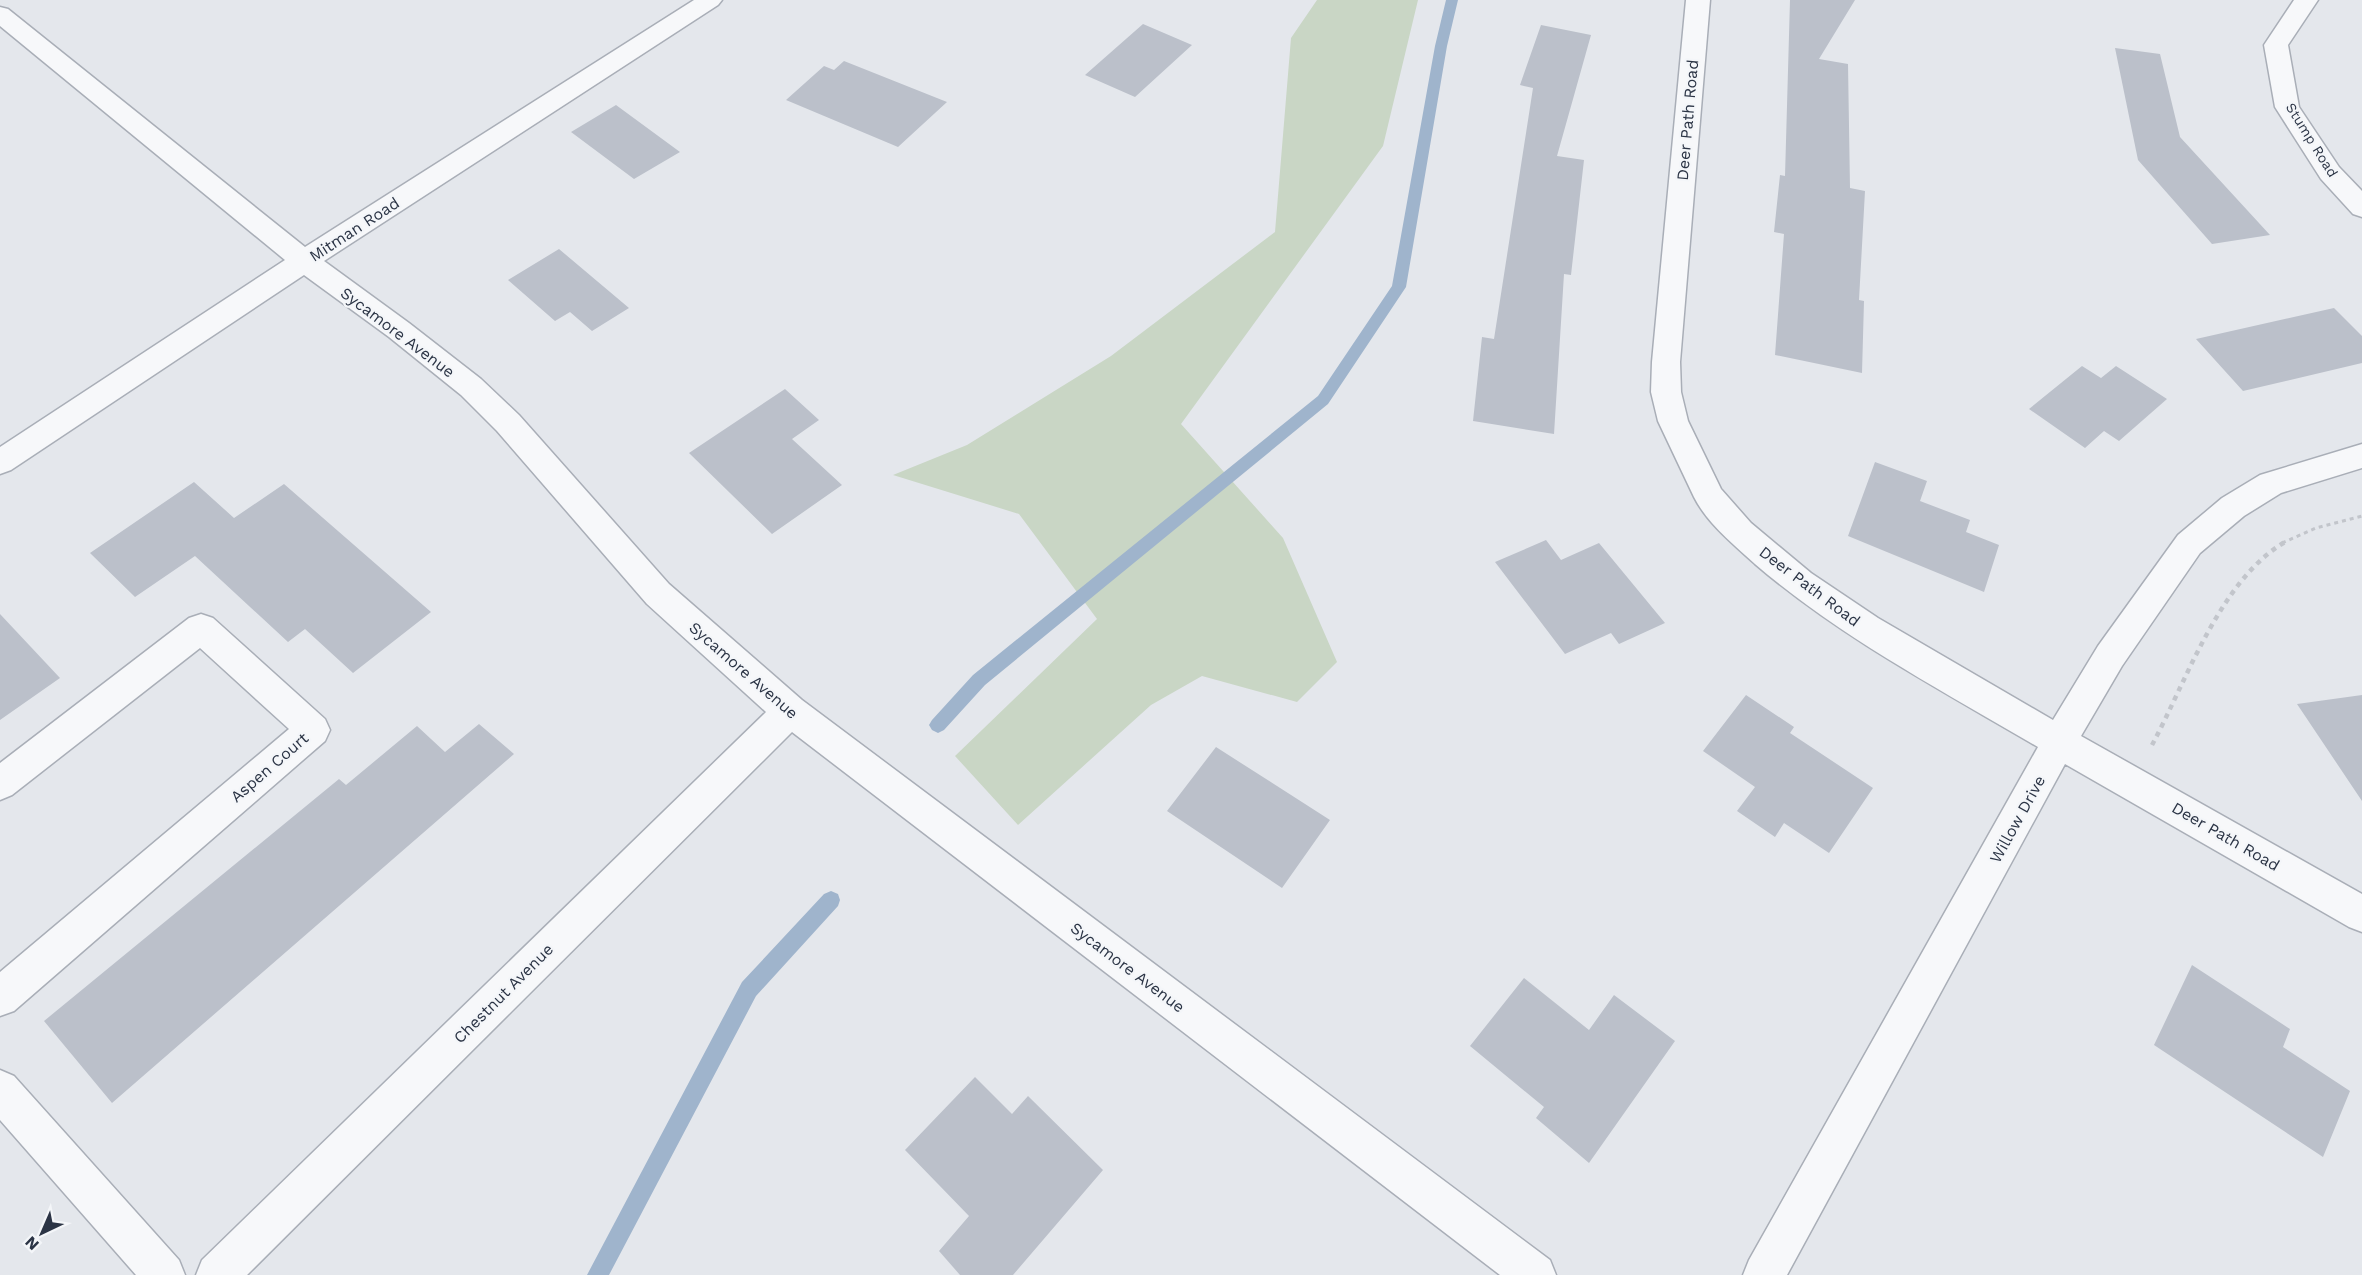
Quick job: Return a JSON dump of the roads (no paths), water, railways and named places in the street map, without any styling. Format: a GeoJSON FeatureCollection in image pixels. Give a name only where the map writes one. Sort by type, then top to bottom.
{"type":"FeatureCollection","features":[{"type":"Feature","properties":{"kind":"street","name":"Mitman Road"},"geometry":{"type":"LineString","coordinates":[[0,462],[304,261],[710,0]]}},
{"type":"Feature","properties":{"kind":"street","name":"Deer Path Road"},"geometry":{"type":"LineString","coordinates":[[1698,0],[1666,362],[1666,392],[1673,421],[1709,497],[1740,532],[1800,583],[1866,628],[2059,742],[2362,914]]}},
{"type":"Feature","properties":{"kind":"street","name":"Stump Road"},"geometry":{"type":"LineString","coordinates":[[2306,0],[2276,45],[2287,107],[2330,173],[2362,208]]}},
{"type":"Feature","properties":{"kind":"street","name":"Sycamore Avenue"},"geometry":{"type":"LineString","coordinates":[[0,14],[304,261],[399,330],[471,387],[508,423],[658,594],[790,711],[1535,1275]]}},
{"type":"Feature","properties":{"kind":"street","name":"Willow Drive"},"geometry":{"type":"LineString","coordinates":[[1764,1275],[2059,742],[2110,656],[2189,544],[2233,507],[2271,484],[2362,456]]}},
{"type":"Feature","properties":{"kind":"street","name":"Aspen Court"},"geometry":{"type":"LineString","coordinates":[[0,784],[201,628],[313,730],[0,997]]}},
{"type":"Feature","properties":{"kind":"street","name":"Chestnut Avenue"},"geometry":{"type":"LineString","coordinates":[[217,1275],[790,711]]}},
{"type":"Feature","properties":{"kind":"street"},"geometry":{"type":"LineString","coordinates":[[0,1090],[164,1275]]}},
{"type":"Feature","properties":{"kind":"waterway"},"geometry":{"type":"LineString","coordinates":[[938,725],[979,680],[1323,400],[1399,287],[1441,46],[1452,0]]}},
{"type":"Feature","properties":{"kind":"waterway"},"geometry":{"type":"LineString","coordinates":[[598,1275],[749,989],[831,900]]}}]}
